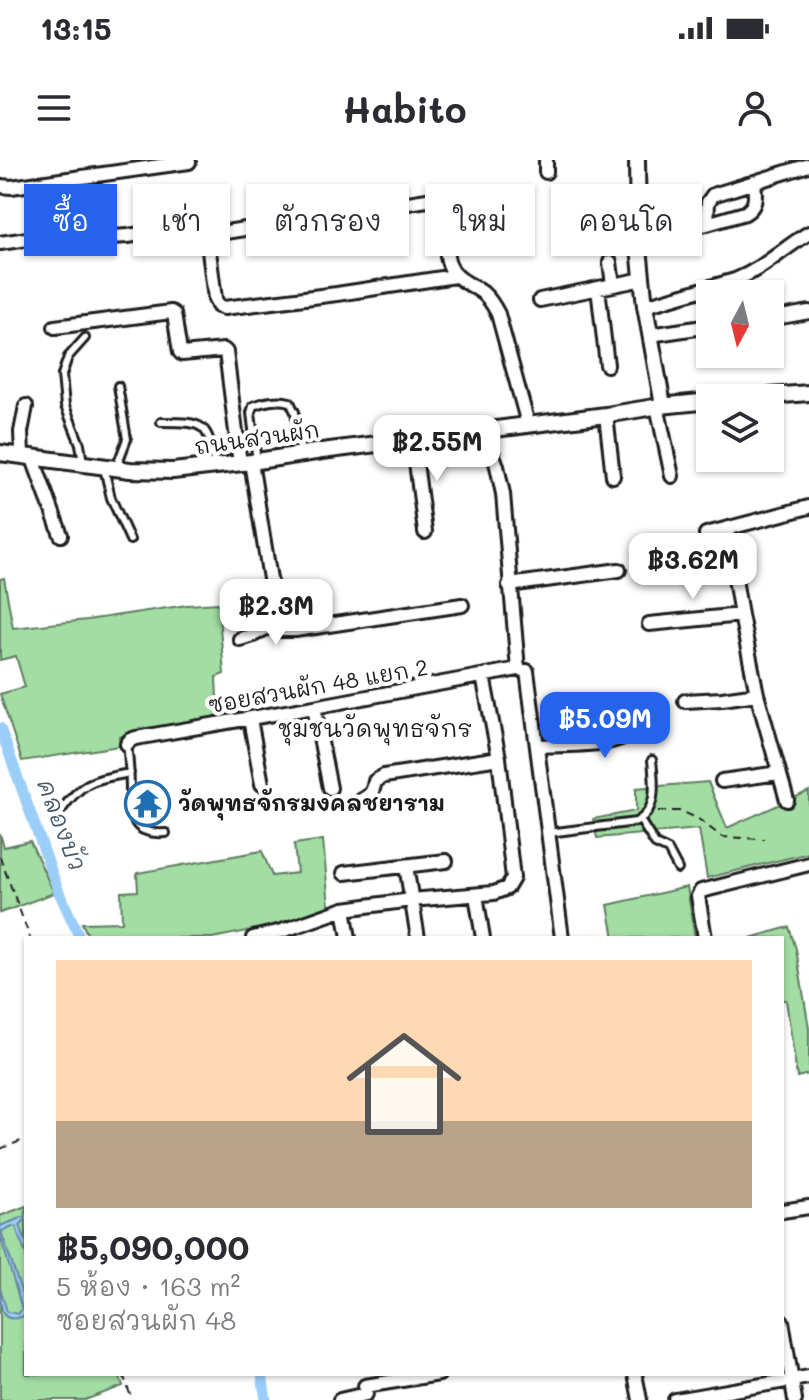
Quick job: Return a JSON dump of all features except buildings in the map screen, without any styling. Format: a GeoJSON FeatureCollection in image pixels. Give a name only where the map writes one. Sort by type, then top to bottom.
{"type":"FeatureCollection","features":[{"type":"Feature","properties":{"kind":"street"},"geometry":{"type":"LineString","coordinates":[[637,160],[638,184]]}},
{"type":"Feature","properties":{"kind":"street"},"geometry":{"type":"LineString","coordinates":[[0,186],[11,187],[123,166],[189,162]]}},
{"type":"Feature","properties":{"kind":"street"},"geometry":{"type":"LineString","coordinates":[[707,224],[710,198],[809,165]]}},
{"type":"Feature","properties":{"kind":"street"},"geometry":{"type":"LineString","coordinates":[[702,225],[751,209],[755,201],[754,182]]}},
{"type":"Feature","properties":{"kind":"street"},"geometry":{"type":"LineString","coordinates":[[230,232],[431,201],[438,205],[447,255],[455,276],[483,293],[498,314],[528,424]]}},
{"type":"Feature","properties":{"kind":"street"},"geometry":{"type":"LineString","coordinates":[[0,243],[84,231],[112,237],[133,234]]}},
{"type":"Feature","properties":{"kind":"street"},"geometry":{"type":"LineString","coordinates":[[645,306],[749,275],[809,233]]}},
{"type":"Feature","properties":{"kind":"street"},"geometry":{"type":"LineString","coordinates":[[210,256],[215,299],[220,307],[337,294],[455,276]]}},
{"type":"Feature","properties":{"kind":"street"},"geometry":{"type":"LineString","coordinates":[[640,256],[672,476]]}},
{"type":"Feature","properties":{"kind":"street"},"geometry":{"type":"LineString","coordinates":[[610,262],[613,285]]}},
{"type":"Feature","properties":{"kind":"street"},"geometry":{"type":"LineString","coordinates":[[540,300],[643,279]]}},
{"type":"Feature","properties":{"kind":"street"},"geometry":{"type":"LineString","coordinates":[[598,288],[607,365]]}},
{"type":"Feature","properties":{"kind":"street"},"geometry":{"type":"LineString","coordinates":[[55,327],[171,312],[182,354],[226,352],[281,630],[462,605]]}},
{"type":"Feature","properties":{"kind":"street"},"geometry":{"type":"LineString","coordinates":[[784,316],[809,312]]}},
{"type":"Feature","properties":{"kind":"street"},"geometry":{"type":"LineString","coordinates":[[650,335],[696,328]]}},
{"type":"Feature","properties":{"kind":"street"},"geometry":{"type":"LineString","coordinates":[[784,395],[809,393]]}},
{"type":"Feature","properties":{"kind":"street","name":"ถนนสวนผัก"},"geometry":{"type":"LineString","coordinates":[[0,453],[110,467],[173,471],[696,402]]}},
{"type":"Feature","properties":{"kind":"street"},"geometry":{"type":"LineString","coordinates":[[26,406],[21,432],[27,456],[61,535]]}},
{"type":"Feature","properties":{"kind":"street"},"geometry":{"type":"LineString","coordinates":[[606,415],[613,476]]}},
{"type":"Feature","properties":{"kind":"street"},"geometry":{"type":"LineString","coordinates":[[484,430],[503,494],[518,669],[527,671],[562,936]]}},
{"type":"Feature","properties":{"kind":"street"},"geometry":{"type":"LineString","coordinates":[[413,439],[425,532]]}},
{"type":"Feature","properties":{"kind":"street"},"geometry":{"type":"LineString","coordinates":[[706,534],[809,507]]}},
{"type":"Feature","properties":{"kind":"street"},"geometry":{"type":"LineString","coordinates":[[727,530],[757,694],[787,800]]}},
{"type":"Feature","properties":{"kind":"street"},"geometry":{"type":"LineString","coordinates":[[509,585],[619,570]]}},
{"type":"Feature","properties":{"kind":"street"},"geometry":{"type":"LineString","coordinates":[[649,624],[741,615]]}},
{"type":"Feature","properties":{"kind":"street"},"geometry":{"type":"LineString","coordinates":[[240,639],[277,622]]}},
{"type":"Feature","properties":{"kind":"street","name":"ซอยสวนผัก 48 แยก 2"},"geometry":{"type":"LineString","coordinates":[[127,744],[136,738],[518,669]]}},
{"type":"Feature","properties":{"kind":"street"},"geometry":{"type":"LineString","coordinates":[[282,934],[344,909],[494,893],[507,888],[513,878],[499,758],[483,676]]}},
{"type":"Feature","properties":{"kind":"street"},"geometry":{"type":"LineString","coordinates":[[685,701],[757,694]]}},
{"type":"Feature","properties":{"kind":"street"},"geometry":{"type":"LineString","coordinates":[[537,746],[606,742],[623,737],[632,725],[636,710],[643,705]]}},
{"type":"Feature","properties":{"kind":"street"},"geometry":{"type":"LineString","coordinates":[[314,707],[330,788]]}},
{"type":"Feature","properties":{"kind":"street"},"geometry":{"type":"LineString","coordinates":[[250,719],[262,784]]}},
{"type":"Feature","properties":{"kind":"street"},"geometry":{"type":"LineString","coordinates":[[361,800],[370,796],[375,781],[384,776],[499,758]]}},
{"type":"Feature","properties":{"kind":"street"},"geometry":{"type":"LineString","coordinates":[[722,781],[779,773]]}},
{"type":"Feature","properties":{"kind":"street"},"geometry":{"type":"LineString","coordinates":[[344,873],[446,861]]}},
{"type":"Feature","properties":{"kind":"street"},"geometry":{"type":"LineString","coordinates":[[705,936],[698,893],[809,864]]}},
{"type":"Feature","properties":{"kind":"street"},"geometry":{"type":"LineString","coordinates":[[406,866],[418,936]]}},
{"type":"Feature","properties":{"kind":"street"},"geometry":{"type":"LineString","coordinates":[[476,895],[483,936]]}},
{"type":"Feature","properties":{"kind":"street"},"geometry":{"type":"LineString","coordinates":[[344,909],[349,936]]}},
{"type":"Feature","properties":{"kind":"street"},"geometry":{"type":"LineString","coordinates":[[784,1211],[809,1207]]}},
{"type":"Feature","properties":{"kind":"street"},"geometry":{"type":"LineString","coordinates":[[784,1334],[795,1400]]}},
{"type":"Feature","properties":{"kind":"street"},"geometry":{"type":"LineString","coordinates":[[340,1400],[366,1389],[429,1376]]}},
{"type":"Feature","properties":{"kind":"street"},"geometry":{"type":"LineString","coordinates":[[635,1376],[640,1400]]}},
{"type":"Feature","properties":{"kind":"street"},"geometry":{"type":"LineString","coordinates":[[675,1400],[809,1377]]}},
{"type":"Feature","properties":{"kind":"lane"},"geometry":{"type":"LineString","coordinates":[[83,463],[80,444],[65,406],[62,375],[68,357],[85,338]]}},
{"type":"Feature","properties":{"kind":"lane"},"geometry":{"type":"LineString","coordinates":[[118,386],[127,439],[110,467],[111,498],[130,540]]}},
{"type":"Feature","properties":{"kind":"lane"},"geometry":{"type":"LineString","coordinates":[[249,463],[251,413],[257,404],[290,402],[295,412],[301,454]]}},
{"type":"Feature","properties":{"kind":"lane"},"geometry":{"type":"LineString","coordinates":[[161,422],[184,422],[201,427],[211,439],[215,467]]}},
{"type":"Feature","properties":{"kind":"lane"},"geometry":{"type":"LineString","coordinates":[[127,744],[131,817],[139,828],[149,834],[166,833]]}},
{"type":"Feature","properties":{"kind":"lane"},"geometry":{"type":"LineString","coordinates":[[548,833],[640,820],[650,811],[654,788],[652,760]]}},
{"type":"Feature","properties":{"kind":"lane"},"geometry":{"type":"LineString","coordinates":[[60,812],[73,794],[89,783],[130,773]]}},
{"type":"Feature","properties":{"kind":"lane"},"geometry":{"type":"LineString","coordinates":[[640,820],[655,844],[668,850],[678,869]]}},
{"type":"Feature","properties":{"kind":"path"},"geometry":{"type":"LineString","coordinates":[[650,811],[680,811],[697,818],[722,837],[764,839]]}},
{"type":"Feature","properties":{"kind":"path"},"geometry":{"type":"LineString","coordinates":[[0,857],[29,936]]}},
{"type":"Feature","properties":{"kind":"path"},"geometry":{"type":"LineString","coordinates":[[0,1149],[24,1140]]}},
{"type":"Feature","properties":{"kind":"path"},"geometry":{"type":"LineString","coordinates":[[124,1376],[132,1400]]}},
{"type":"Feature","properties":{"kind":"green space"},"geometry":{"type":"Polygon","coordinates":[[[4,578],[13,628],[218,603],[224,674],[216,677],[218,718],[119,737],[120,746],[22,761],[0,694],[25,687],[16,656],[0,660],[0,579],[4,578]]]}},
{"type":"Feature","properties":{"kind":"green space"},"geometry":{"type":"Polygon","coordinates":[[[708,782],[727,828],[809,791],[809,853],[707,878],[699,829],[597,838],[593,819],[636,811],[636,788],[708,782]]]}},
{"type":"Feature","properties":{"kind":"green space"},"geometry":{"type":"Polygon","coordinates":[[[0,834],[4,847],[30,841],[54,893],[0,913],[0,834]]]}},
{"type":"Feature","properties":{"kind":"green space"},"geometry":{"type":"Polygon","coordinates":[[[323,840],[329,906],[273,926],[222,936],[88,936],[82,923],[122,922],[121,892],[138,891],[137,873],[262,851],[272,876],[297,873],[294,844],[323,840]]]}},
{"type":"Feature","properties":{"kind":"green space"},"geometry":{"type":"Polygon","coordinates":[[[687,887],[695,936],[614,936],[608,905],[687,887]]]}},
{"type":"Feature","properties":{"kind":"green space"},"geometry":{"type":"Polygon","coordinates":[[[789,927],[796,949],[809,1028],[809,1074],[797,1077],[784,1000],[784,936],[757,936],[789,927]]]}},
{"type":"Feature","properties":{"kind":"green space"},"geometry":{"type":"Polygon","coordinates":[[[24,1207],[24,1376],[120,1376],[123,1386],[85,1400],[0,1400],[0,1216],[24,1207]]]}},
{"type":"Feature","properties":{"kind":"water"},"geometry":{"type":"Polygon","coordinates":[[[24,1217],[20,1225],[24,1249],[16,1227],[2,1231],[24,1300],[24,1316],[18,1318],[7,1317],[2,1309],[0,1288],[7,1312],[18,1314],[22,1309],[0,1235],[0,1226],[24,1217]]]}},
{"type":"Feature","properties":{"kind":"waterway","name":"คลองบัว"},"geometry":{"type":"LineString","coordinates":[[0,728],[58,890],[79,936]]}},
{"type":"Feature","properties":{"kind":"waterway","name":"คลองบัว"},"geometry":{"type":"LineString","coordinates":[[262,1376],[266,1400]]}},
{"type":"Feature","properties":{"kind":"place","name":"วัดพุทธจักรมงคลชยาราม"},"geometry":{"type":"Point","coordinates":[147,803]}},
{"type":"Feature","properties":{"kind":"district","name":"ชุมชนวัดพุทธจักร"},"geometry":{"type":"Point","coordinates":[375,729]}}]}
